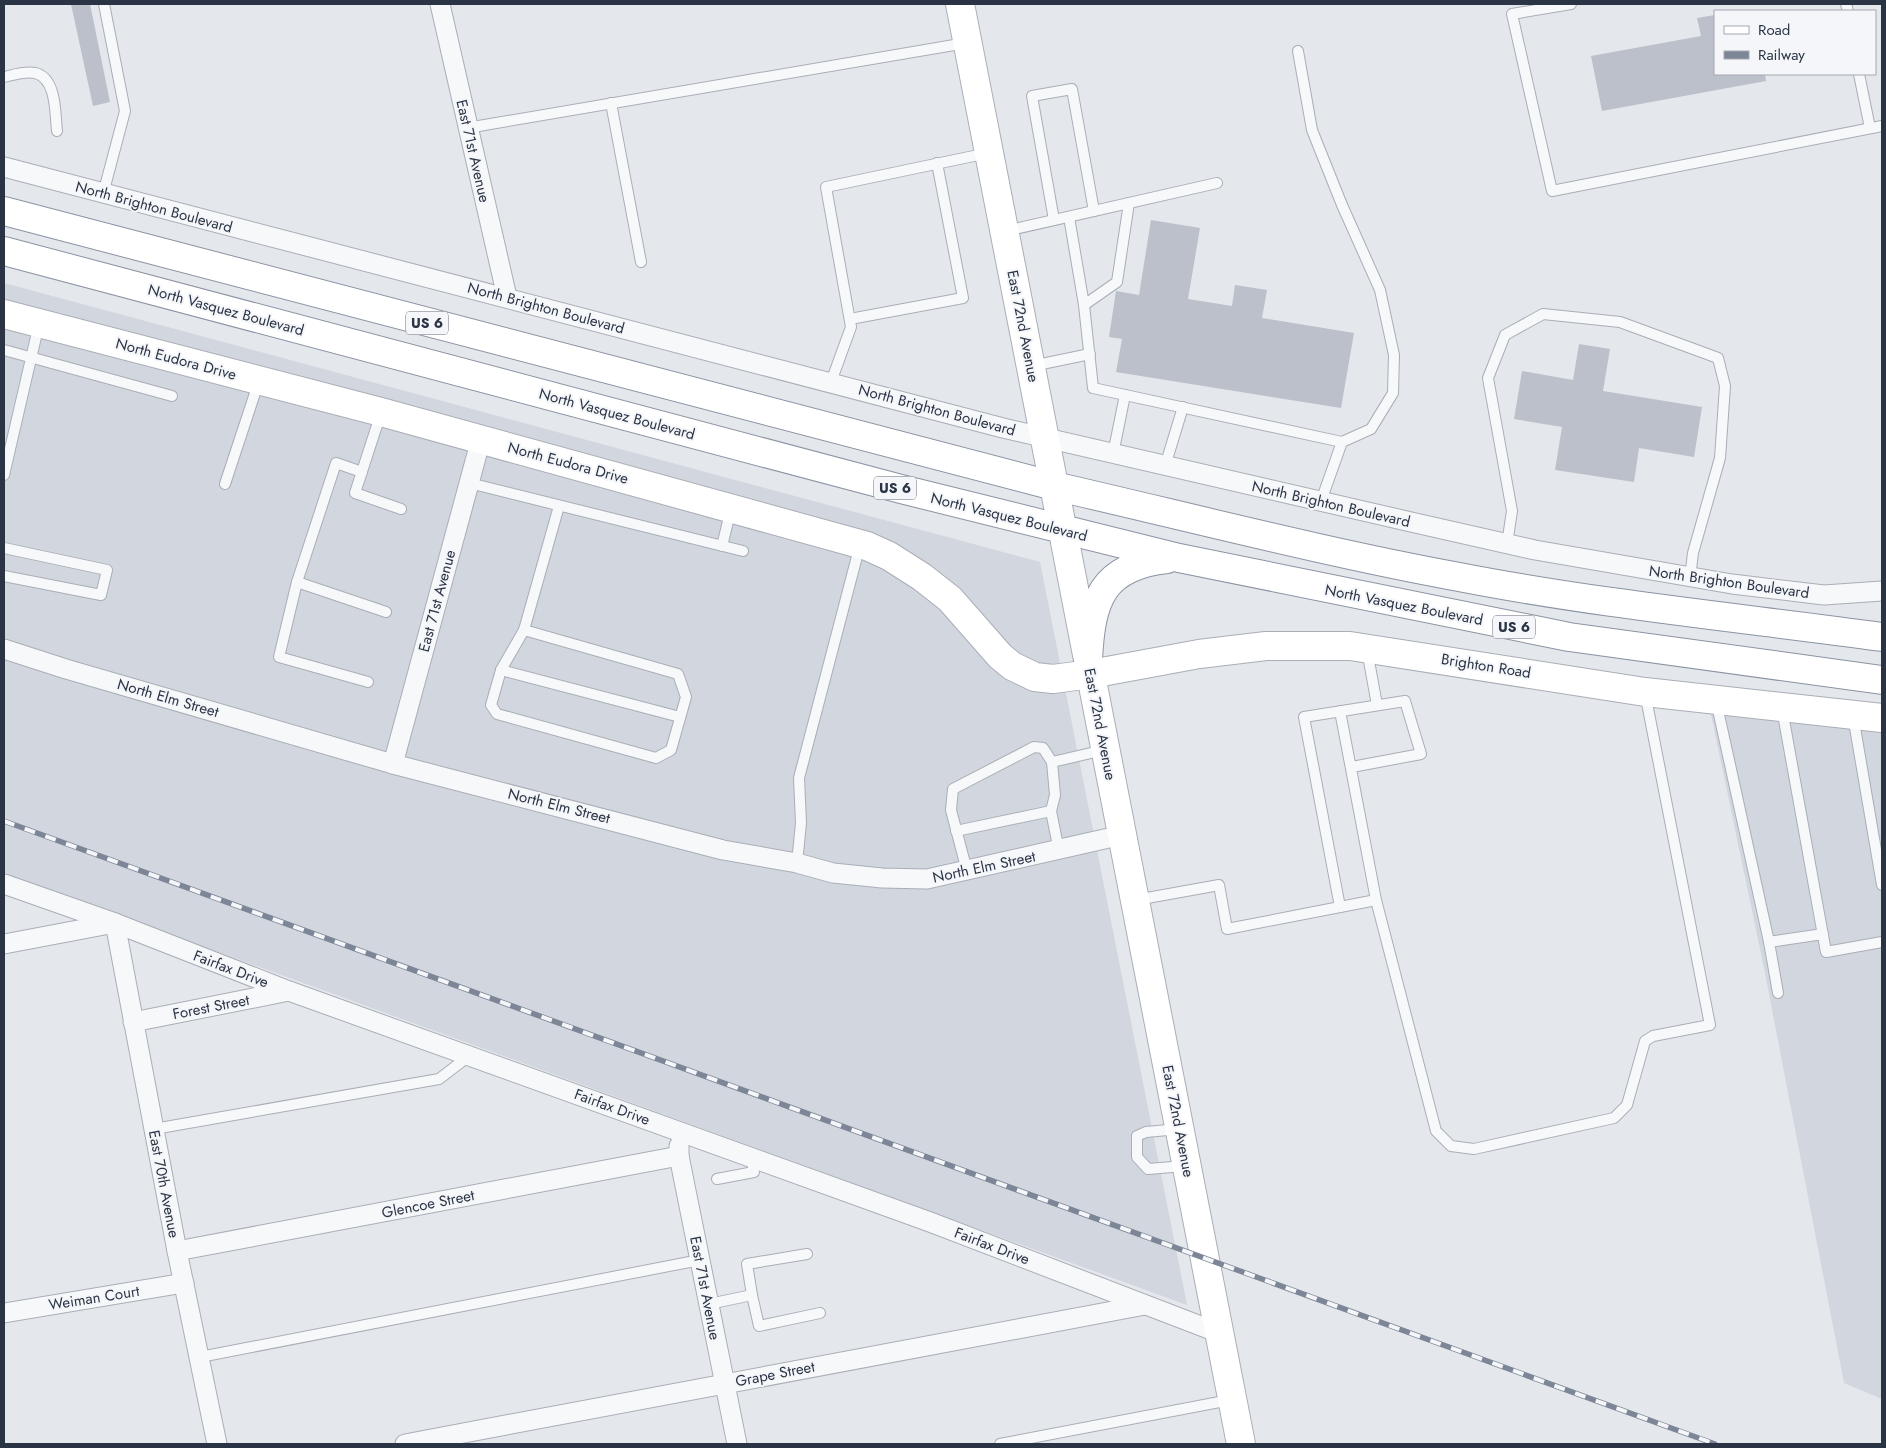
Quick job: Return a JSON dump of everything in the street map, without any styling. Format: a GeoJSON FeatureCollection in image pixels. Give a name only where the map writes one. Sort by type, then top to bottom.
{"type":"FeatureCollection","features":[{"type":"Feature","properties":{"kind":"main road","name":"East 72nd Avenue"},"geometry":{"type":"LineString","coordinates":[[960,4],[1241,1444]]}},
{"type":"Feature","properties":{"kind":"main road","name":"US 6"},"geometry":{"type":"LineString","coordinates":[[4,211],[1054,486],[1460,578],[1882,637]]}},
{"type":"Feature","properties":{"kind":"main road","name":"North Vasquez Boulevard"},"geometry":{"type":"LineString","coordinates":[[4,251],[1063,531],[1179,558],[1569,638],[1882,680]]}},
{"type":"Feature","properties":{"kind":"main road","name":"North Eudora Drive"},"geometry":{"type":"LineString","coordinates":[[4,314],[381,412],[860,544],[889,556],[922,576],[950,599],[1000,656],[1026,674],[1053,679],[1090,667]]}},
{"type":"Feature","properties":{"kind":"main road"},"geometry":{"type":"LineString","coordinates":[[1090,667],[1092,617],[1103,591],[1112,579],[1124,570],[1137,564],[1179,558]]}},
{"type":"Feature","properties":{"kind":"main road","name":"Brighton Road"},"geometry":{"type":"LineString","coordinates":[[1090,667],[1266,646],[1366,647],[1644,692],[1882,718]]}},
{"type":"Feature","properties":{"kind":"street","name":"East 71st Avenue"},"geometry":{"type":"LineString","coordinates":[[440,4],[507,297]]}},
{"type":"Feature","properties":{"kind":"street","name":"North Brighton Boulevard"},"geometry":{"type":"LineString","coordinates":[[4,167],[1045,438],[1321,502],[1508,544],[1690,578],[1824,595],[1882,591]]}},
{"type":"Feature","properties":{"kind":"street","name":"East 71st Avenue"},"geometry":{"type":"LineString","coordinates":[[393,764],[481,439]]}},
{"type":"Feature","properties":{"kind":"street","name":"North Elm Street"},"geometry":{"type":"LineString","coordinates":[[4,648],[66,669],[393,764],[723,850],[796,863],[834,874],[927,879],[1059,851],[1122,835]]}},
{"type":"Feature","properties":{"kind":"street","name":"Fairfax Drive"},"geometry":{"type":"LineString","coordinates":[[4,884],[115,923],[290,992],[930,1222],[1219,1333]]}},
{"type":"Feature","properties":{"kind":"street"},"geometry":{"type":"LineString","coordinates":[[4,944],[115,923]]}},
{"type":"Feature","properties":{"kind":"street","name":"East 70th Avenue"},"geometry":{"type":"LineString","coordinates":[[115,923],[177,1251],[218,1444]]}},
{"type":"Feature","properties":{"kind":"street","name":"Forest Street"},"geometry":{"type":"LineString","coordinates":[[133,1022],[290,992]]}},
{"type":"Feature","properties":{"kind":"street","name":"East 71st Avenue"},"geometry":{"type":"LineString","coordinates":[[680,1132],[679,1156],[736,1444]]}},
{"type":"Feature","properties":{"kind":"street","name":"Glencoe Street"},"geometry":{"type":"LineString","coordinates":[[177,1251],[679,1156]]}},
{"type":"Feature","properties":{"kind":"street","name":"Weiman Court"},"geometry":{"type":"LineString","coordinates":[[4,1313],[184,1283]]}},
{"type":"Feature","properties":{"kind":"street","name":"Grape Street"},"geometry":{"type":"LineString","coordinates":[[406,1444],[1145,1305]]}},
{"type":"Feature","properties":{"kind":"lane"},"geometry":{"type":"LineString","coordinates":[[103,194],[125,111],[104,4]]}},
{"type":"Feature","properties":{"kind":"lane"},"geometry":{"type":"LineString","coordinates":[[1571,4],[1512,14],[1552,191],[1882,126]]}},
{"type":"Feature","properties":{"kind":"lane"},"geometry":{"type":"LineString","coordinates":[[467,128],[968,42]]}},
{"type":"Feature","properties":{"kind":"lane"},"geometry":{"type":"LineString","coordinates":[[1069,217],[1084,305],[1093,388],[1342,442],[1371,429],[1393,393],[1394,355],[1380,290],[1342,205],[1312,130],[1298,51]]}},
{"type":"Feature","properties":{"kind":"lane"},"geometry":{"type":"LineString","coordinates":[[4,77],[34,72],[44,77],[49,84],[55,106],[57,131]]}},
{"type":"Feature","properties":{"kind":"lane"},"geometry":{"type":"LineString","coordinates":[[1859,75],[1870,128]]}},
{"type":"Feature","properties":{"kind":"lane"},"geometry":{"type":"LineString","coordinates":[[1054,220],[1032,96],[1072,89],[1094,211]]}},
{"type":"Feature","properties":{"kind":"lane"},"geometry":{"type":"LineString","coordinates":[[611,103],[641,262]]}},
{"type":"Feature","properties":{"kind":"lane"},"geometry":{"type":"LineString","coordinates":[[831,382],[851,327],[826,187],[989,153]]}},
{"type":"Feature","properties":{"kind":"lane"},"geometry":{"type":"LineString","coordinates":[[850,319],[963,298],[937,163]]}},
{"type":"Feature","properties":{"kind":"lane"},"geometry":{"type":"LineString","coordinates":[[1005,231],[1217,183]]}},
{"type":"Feature","properties":{"kind":"lane"},"geometry":{"type":"LineString","coordinates":[[1084,305],[1118,282],[1129,203]]}},
{"type":"Feature","properties":{"kind":"lane"},"geometry":{"type":"LineString","coordinates":[[1508,544],[1512,511],[1488,378],[1504,334],[1543,314],[1620,322],[1718,358],[1724,386],[1720,458],[1694,553],[1690,578]]}},
{"type":"Feature","properties":{"kind":"lane"},"geometry":{"type":"LineString","coordinates":[[4,475],[39,323]]}},
{"type":"Feature","properties":{"kind":"lane"},"geometry":{"type":"LineString","coordinates":[[4,350],[172,396]]}},
{"type":"Feature","properties":{"kind":"lane"},"geometry":{"type":"LineString","coordinates":[[1031,366],[1090,354]]}},
{"type":"Feature","properties":{"kind":"lane"},"geometry":{"type":"LineString","coordinates":[[225,484],[259,380]]}},
{"type":"Feature","properties":{"kind":"lane"},"geometry":{"type":"LineString","coordinates":[[1113,454],[1125,395]]}},
{"type":"Feature","properties":{"kind":"lane"},"geometry":{"type":"LineString","coordinates":[[1165,466],[1183,407]]}},
{"type":"Feature","properties":{"kind":"lane"},"geometry":{"type":"LineString","coordinates":[[381,412],[355,494],[401,509]]}},
{"type":"Feature","properties":{"kind":"lane"},"geometry":{"type":"LineString","coordinates":[[1321,502],[1342,442]]}},
{"type":"Feature","properties":{"kind":"lane"},"geometry":{"type":"LineString","coordinates":[[362,472],[336,463],[297,582],[279,657],[368,682]]}},
{"type":"Feature","properties":{"kind":"lane"},"geometry":{"type":"LineString","coordinates":[[469,484],[743,551]]}},
{"type":"Feature","properties":{"kind":"lane"},"geometry":{"type":"LineString","coordinates":[[524,630],[678,674],[686,698],[671,750],[656,758],[497,714],[491,705],[501,670],[524,630],[559,506]]}},
{"type":"Feature","properties":{"kind":"lane"},"geometry":{"type":"LineString","coordinates":[[722,546],[731,508]]}},
{"type":"Feature","properties":{"kind":"lane"},"geometry":{"type":"LineString","coordinates":[[796,863],[801,823],[798,778],[860,544]]}},
{"type":"Feature","properties":{"kind":"lane"},"geometry":{"type":"LineString","coordinates":[[4,548],[107,570],[101,595],[4,576]]}},
{"type":"Feature","properties":{"kind":"lane"},"geometry":{"type":"LineString","coordinates":[[297,582],[386,612]]}},
{"type":"Feature","properties":{"kind":"lane"},"geometry":{"type":"LineString","coordinates":[[1366,647],[1377,705]]}},
{"type":"Feature","properties":{"kind":"lane"},"geometry":{"type":"LineString","coordinates":[[501,670],[680,717]]}},
{"type":"Feature","properties":{"kind":"lane"},"geometry":{"type":"LineString","coordinates":[[1340,711],[1376,900],[1436,1131],[1451,1146],[1474,1149],[1614,1118],[1627,1105],[1645,1040],[1653,1036],[1710,1025],[1644,692]]}},
{"type":"Feature","properties":{"kind":"lane"},"geometry":{"type":"LineString","coordinates":[[1716,700],[1769,942],[1778,993]]}},
{"type":"Feature","properties":{"kind":"lane"},"geometry":{"type":"LineString","coordinates":[[1340,907],[1304,717],[1405,701],[1421,754],[1352,767]]}},
{"type":"Feature","properties":{"kind":"lane"},"geometry":{"type":"LineString","coordinates":[[1782,707],[1826,952],[1882,942]]}},
{"type":"Feature","properties":{"kind":"lane"},"geometry":{"type":"LineString","coordinates":[[1853,715],[1882,885]]}},
{"type":"Feature","properties":{"kind":"lane"},"geometry":{"type":"LineString","coordinates":[[967,871],[951,810],[953,788],[1034,747],[1043,748],[1052,762],[1055,795],[1052,811],[1059,851]]}},
{"type":"Feature","properties":{"kind":"lane"},"geometry":{"type":"LineString","coordinates":[[1052,762],[1105,750]]}},
{"type":"Feature","properties":{"kind":"lane"},"geometry":{"type":"LineString","coordinates":[[956,831],[1052,811]]}},
{"type":"Feature","properties":{"kind":"lane"},"geometry":{"type":"LineString","coordinates":[[1135,900],[1219,885],[1227,929],[1376,900]]}},
{"type":"Feature","properties":{"kind":"lane"},"geometry":{"type":"LineString","coordinates":[[1769,942],[1823,934]]}},
{"type":"Feature","properties":{"kind":"lane"},"geometry":{"type":"LineString","coordinates":[[154,1129],[439,1078],[469,1056]]}},
{"type":"Feature","properties":{"kind":"lane"},"geometry":{"type":"LineString","coordinates":[[1180,1129],[1146,1132],[1137,1136],[1136,1157],[1148,1169],[1187,1166]]}},
{"type":"Feature","properties":{"kind":"lane"},"geometry":{"type":"LineString","coordinates":[[717,1179],[754,1172],[750,1157]]}},
{"type":"Feature","properties":{"kind":"lane"},"geometry":{"type":"LineString","coordinates":[[807,1254],[747,1264],[752,1295],[759,1326],[820,1313]]}},
{"type":"Feature","properties":{"kind":"lane"},"geometry":{"type":"LineString","coordinates":[[200,1358],[700,1260]]}},
{"type":"Feature","properties":{"kind":"lane"},"geometry":{"type":"LineString","coordinates":[[708,1304],[752,1295]]}},
{"type":"Feature","properties":{"kind":"lane"},"geometry":{"type":"LineString","coordinates":[[1000,1444],[1232,1400]]}},
{"type":"Feature","properties":{"kind":"shaded area"},"geometry":{"type":"Polygon","coordinates":[[[4,283],[1040,562],[1187,1305],[4,874],[4,283]]]}},
{"type":"Feature","properties":{"kind":"shaded area"},"geometry":{"type":"Polygon","coordinates":[[[1708,700],[1882,718],[1882,1399],[1844,1383],[1764,968],[1708,700]]]}},
{"type":"Feature","properties":{"kind":"building"},"geometry":{"type":"Polygon","coordinates":[[[71,4],[90,4],[110,102],[93,106],[71,4]]]}},
{"type":"Feature","properties":{"kind":"building"},"geometry":{"type":"Polygon","coordinates":[[[1714,15],[1714,75],[1765,75],[1766,81],[1602,111],[1591,56],[1701,36],[1697,18],[1714,15]]]}},
{"type":"Feature","properties":{"kind":"building"},"geometry":{"type":"Polygon","coordinates":[[[1151,220],[1200,228],[1188,299],[1232,306],[1235,285],[1267,290],[1262,318],[1354,333],[1341,408],[1116,372],[1122,339],[1109,337],[1116,291],[1139,295],[1151,220]]]}},
{"type":"Feature","properties":{"kind":"building"},"geometry":{"type":"Polygon","coordinates":[[[1579,344],[1610,349],[1603,391],[1702,407],[1694,457],[1639,448],[1634,482],[1555,470],[1562,427],[1514,419],[1522,371],[1573,380],[1579,344]]]}},
{"type":"Feature","properties":{"kind":"railway"},"geometry":{"type":"LineString","coordinates":[[4,821],[1715,1444]]}}]}
